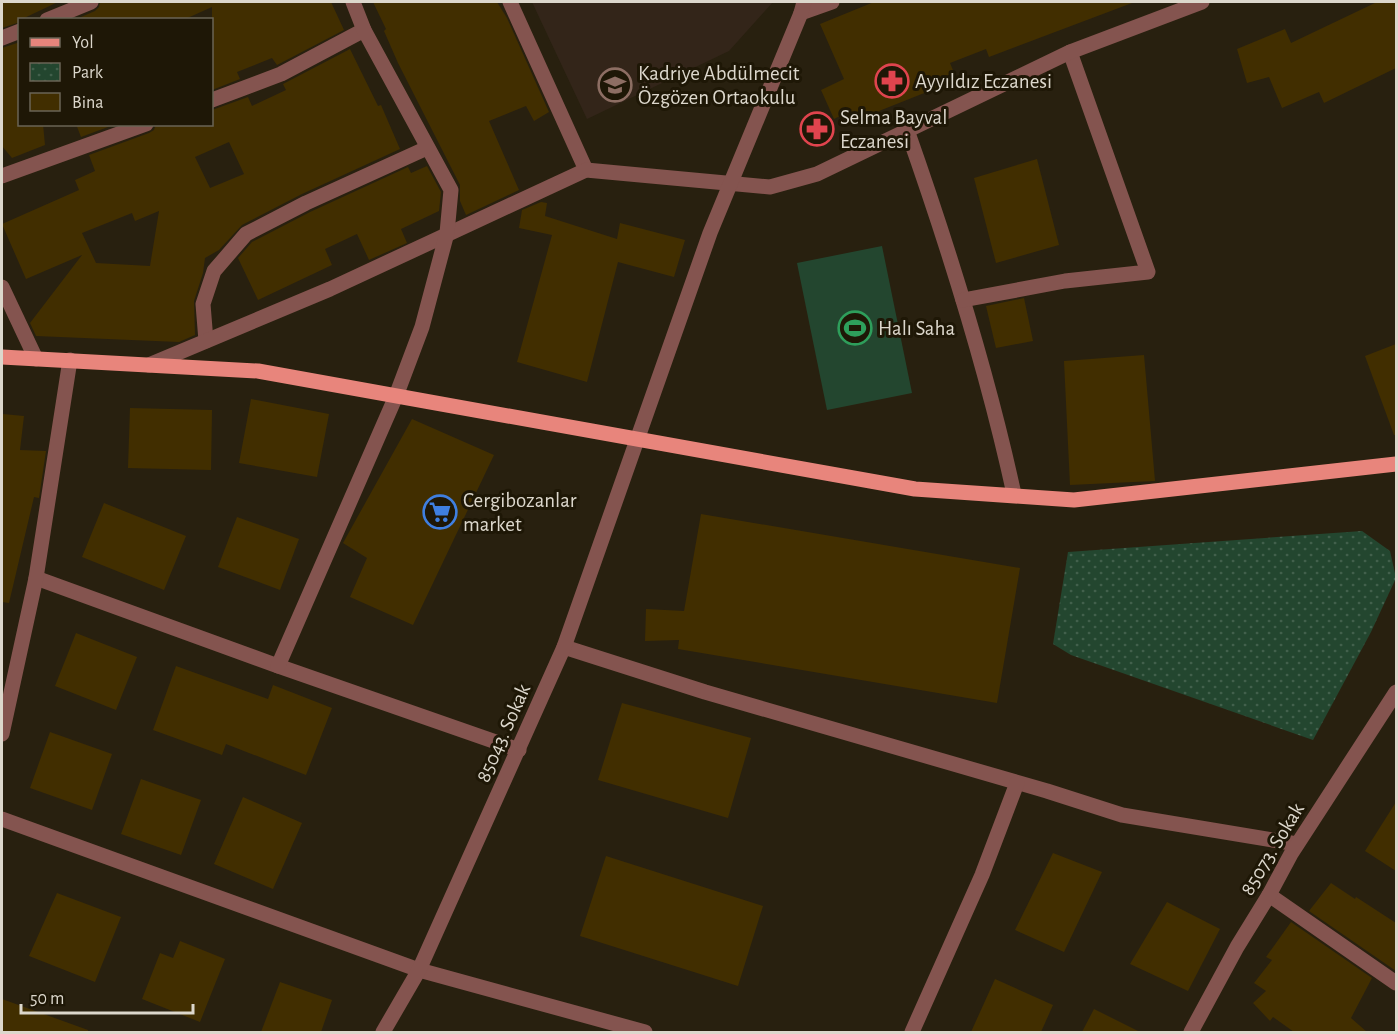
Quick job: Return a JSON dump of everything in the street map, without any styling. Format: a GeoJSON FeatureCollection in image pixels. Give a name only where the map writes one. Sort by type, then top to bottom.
{"type":"FeatureCollection","features":[{"type":"Feature","properties":{"kind":"main road"},"geometry":{"type":"LineString","coordinates":[[2,357],[258,371],[915,489],[1014,494],[1074,500],[1396,464]]}},
{"type":"Feature","properties":{"kind":"street"},"geometry":{"type":"LineString","coordinates":[[52,18],[91,2]]}},
{"type":"Feature","properties":{"kind":"street"},"geometry":{"type":"LineString","coordinates":[[278,666],[396,396],[422,327],[447,233],[451,190],[364,30],[353,2]]}},
{"type":"Feature","properties":{"kind":"street"},"geometry":{"type":"LineString","coordinates":[[510,2],[586,171]]}},
{"type":"Feature","properties":{"kind":"street"},"geometry":{"type":"LineString","coordinates":[[802,7],[832,2]]}},
{"type":"Feature","properties":{"kind":"street"},"geometry":{"type":"LineString","coordinates":[[149,365],[330,289],[447,233],[586,171],[770,187],[817,174],[1070,52],[1202,2]]}},
{"type":"Feature","properties":{"kind":"street","name":"85043. Sokak"},"geometry":{"type":"LineString","coordinates":[[383,1032],[419,970],[564,647],[710,233],[802,7]]}},
{"type":"Feature","properties":{"kind":"street"},"geometry":{"type":"LineString","coordinates":[[213,100],[281,74],[364,30]]}},
{"type":"Feature","properties":{"kind":"street"},"geometry":{"type":"LineString","coordinates":[[2,38],[18,32]]}},
{"type":"Feature","properties":{"kind":"street"},"geometry":{"type":"LineString","coordinates":[[963,300],[1065,281],[1148,272],[1070,52]]}},
{"type":"Feature","properties":{"kind":"street"},"geometry":{"type":"LineString","coordinates":[[2,176],[140,126]]}},
{"type":"Feature","properties":{"kind":"street"},"geometry":{"type":"LineString","coordinates":[[907,130],[936,211],[963,300],[1002,440],[1014,494]]}},
{"type":"Feature","properties":{"kind":"street"},"geometry":{"type":"LineString","coordinates":[[206,341],[203,304],[213,271],[246,234],[306,203],[428,148]]}},
{"type":"Feature","properties":{"kind":"street"},"geometry":{"type":"LineString","coordinates":[[2,287],[36,359]]}},
{"type":"Feature","properties":{"kind":"street"},"geometry":{"type":"LineString","coordinates":[[2,734],[36,578],[70,360]]}},
{"type":"Feature","properties":{"kind":"street"},"geometry":{"type":"LineString","coordinates":[[36,578],[519,750]]}},
{"type":"Feature","properties":{"kind":"street"},"geometry":{"type":"LineString","coordinates":[[564,647],[705,692],[1122,815],[1297,844]]}},
{"type":"Feature","properties":{"kind":"street","name":"85073. Sokak"},"geometry":{"type":"LineString","coordinates":[[1191,1032],[1297,844],[1396,693]]}},
{"type":"Feature","properties":{"kind":"street"},"geometry":{"type":"LineString","coordinates":[[912,1032],[977,885],[1017,783]]}},
{"type":"Feature","properties":{"kind":"street"},"geometry":{"type":"LineString","coordinates":[[2,819],[419,970],[645,1032]]}},
{"type":"Feature","properties":{"kind":"street"},"geometry":{"type":"LineString","coordinates":[[1269,895],[1396,983]]}},
{"type":"Feature","properties":{"kind":"shaded area","name":"Kadriye Abdülmecit Özgözen Ortaokulu"},"geometry":{"type":"Polygon","coordinates":[[[532,2],[773,2],[729,51],[587,119],[532,2]]]}},
{"type":"Feature","properties":{"kind":"green space","name":"Halı Saha"},"geometry":{"type":"Polygon","coordinates":[[[882,246],[912,393],[827,410],[797,263],[882,246]]]}},
{"type":"Feature","properties":{"kind":"green space"},"geometry":{"type":"Polygon","coordinates":[[[1362,531],[1390,551],[1396,578],[1371,632],[1313,740],[1071,655],[1053,644],[1068,552],[1362,531]]]}},
{"type":"Feature","properties":{"kind":"building"},"geometry":{"type":"Polygon","coordinates":[[[2,2],[58,2],[24,18],[18,18],[18,23],[2,28],[2,2]]]}},
{"type":"Feature","properties":{"kind":"building"},"geometry":{"type":"Polygon","coordinates":[[[100,2],[331,2],[344,30],[277,65],[272,58],[237,72],[240,79],[213,90],[212,7],[187,18],[79,18],[99,7],[100,2]]]}},
{"type":"Feature","properties":{"kind":"building"},"geometry":{"type":"Polygon","coordinates":[[[373,2],[497,2],[507,18],[549,112],[534,121],[526,106],[489,121],[519,190],[466,215],[460,201],[460,185],[398,63],[373,2]]]}},
{"type":"Feature","properties":{"kind":"building"},"geometry":{"type":"Polygon","coordinates":[[[874,2],[1132,3],[989,57],[986,49],[950,63],[957,80],[879,111],[881,114],[857,125],[850,111],[834,119],[821,90],[844,79],[820,24],[874,2]]]}},
{"type":"Feature","properties":{"kind":"building"},"geometry":{"type":"Polygon","coordinates":[[[1377,2],[1396,2],[1396,68],[1324,103],[1319,92],[1282,108],[1269,77],[1247,83],[1237,49],[1285,29],[1291,43],[1377,2]]]}},
{"type":"Feature","properties":{"kind":"building"},"geometry":{"type":"Polygon","coordinates":[[[18,43],[18,126],[43,126],[45,145],[12,158],[2,146],[2,48],[18,43]]]}},
{"type":"Feature","properties":{"kind":"building"},"geometry":{"type":"Polygon","coordinates":[[[350,49],[378,106],[381,105],[400,149],[302,194],[242,225],[219,250],[205,258],[194,301],[195,335],[179,342],[36,336],[30,323],[82,255],[26,279],[2,224],[79,190],[75,180],[95,171],[89,155],[149,133],[155,126],[213,126],[213,110],[248,97],[252,106],[286,90],[283,84],[350,49]],[[229,142],[195,157],[210,188],[244,174],[229,142]],[[159,211],[135,221],[132,213],[82,233],[96,263],[150,266],[159,211]]]}},
{"type":"Feature","properties":{"kind":"building"},"geometry":{"type":"Polygon","coordinates":[[[77,126],[111,126],[81,137],[77,126]]]}},
{"type":"Feature","properties":{"kind":"building"},"geometry":{"type":"Polygon","coordinates":[[[1037,159],[1059,245],[996,263],[974,178],[1037,159]]]}},
{"type":"Feature","properties":{"kind":"building"},"geometry":{"type":"Polygon","coordinates":[[[427,166],[441,192],[439,211],[401,229],[407,243],[369,260],[357,234],[325,249],[332,265],[258,300],[238,258],[252,242],[310,212],[408,167],[411,173],[427,166]]]}},
{"type":"Feature","properties":{"kind":"building"},"geometry":{"type":"Polygon","coordinates":[[[541,202],[547,203],[545,216],[617,239],[620,223],[685,240],[674,277],[618,262],[587,382],[517,362],[552,235],[519,228],[522,210],[541,202]]]}},
{"type":"Feature","properties":{"kind":"building"},"geometry":{"type":"Polygon","coordinates":[[[1024,298],[1033,341],[996,348],[986,306],[1024,298]]]}},
{"type":"Feature","properties":{"kind":"building"},"geometry":{"type":"Polygon","coordinates":[[[1396,344],[1396,435],[1394,435],[1365,356],[1396,344]]]}},
{"type":"Feature","properties":{"kind":"building"},"geometry":{"type":"Polygon","coordinates":[[[1144,355],[1155,481],[1070,485],[1064,361],[1144,355]]]}},
{"type":"Feature","properties":{"kind":"building"},"geometry":{"type":"Polygon","coordinates":[[[251,399],[329,414],[317,477],[239,463],[251,399]]]}},
{"type":"Feature","properties":{"kind":"building"},"geometry":{"type":"Polygon","coordinates":[[[130,408],[212,410],[211,470],[128,468],[130,408]]]}},
{"type":"Feature","properties":{"kind":"building"},"geometry":{"type":"Polygon","coordinates":[[[3,414],[24,416],[20,450],[46,451],[39,498],[34,497],[9,603],[2,602],[3,414]]]}},
{"type":"Feature","properties":{"kind":"building"},"geometry":{"type":"Polygon","coordinates":[[[412,419],[494,455],[413,625],[350,597],[367,558],[343,543],[412,419]]]}},
{"type":"Feature","properties":{"kind":"building"},"geometry":{"type":"Polygon","coordinates":[[[104,503],[186,536],[164,590],[82,557],[104,503]]]}},
{"type":"Feature","properties":{"kind":"building"},"geometry":{"type":"Polygon","coordinates":[[[701,514],[1020,568],[997,703],[678,649],[679,640],[645,641],[646,609],[684,611],[701,514]]]}},
{"type":"Feature","properties":{"kind":"building"},"geometry":{"type":"Polygon","coordinates":[[[237,517],[299,539],[280,590],[218,567],[237,517]]]}},
{"type":"Feature","properties":{"kind":"building"},"geometry":{"type":"Polygon","coordinates":[[[76,633],[137,657],[116,710],[55,686],[76,633]]]}},
{"type":"Feature","properties":{"kind":"building"},"geometry":{"type":"Polygon","coordinates":[[[176,666],[268,699],[273,685],[332,708],[306,775],[226,744],[222,755],[153,730],[176,666]]]}},
{"type":"Feature","properties":{"kind":"building"},"geometry":{"type":"Polygon","coordinates":[[[622,703],[751,738],[728,818],[598,780],[622,703]]]}},
{"type":"Feature","properties":{"kind":"building"},"geometry":{"type":"Polygon","coordinates":[[[50,732],[112,754],[92,810],[30,788],[50,732]]]}},
{"type":"Feature","properties":{"kind":"building"},"geometry":{"type":"Polygon","coordinates":[[[141,779],[201,800],[181,855],[121,834],[141,779]]]}},
{"type":"Feature","properties":{"kind":"building"},"geometry":{"type":"Polygon","coordinates":[[[243,797],[302,823],[273,889],[214,864],[243,797]]]}},
{"type":"Feature","properties":{"kind":"building"},"geometry":{"type":"Polygon","coordinates":[[[1396,802],[1396,871],[1365,851],[1396,802]]]}},
{"type":"Feature","properties":{"kind":"building"},"geometry":{"type":"Polygon","coordinates":[[[1053,853],[1102,872],[1064,952],[1015,930],[1053,853]]]}},
{"type":"Feature","properties":{"kind":"building"},"geometry":{"type":"Polygon","coordinates":[[[606,856],[763,906],[738,986],[580,936],[606,856]]]}},
{"type":"Feature","properties":{"kind":"building"},"geometry":{"type":"Polygon","coordinates":[[[1331,883],[1396,923],[1396,971],[1309,911],[1331,883]]]}},
{"type":"Feature","properties":{"kind":"building"},"geometry":{"type":"Polygon","coordinates":[[[57,893],[121,917],[95,982],[29,956],[57,893]]]}},
{"type":"Feature","properties":{"kind":"building"},"geometry":{"type":"Polygon","coordinates":[[[1167,902],[1220,929],[1188,991],[1130,964],[1167,902]]]}},
{"type":"Feature","properties":{"kind":"building"},"geometry":{"type":"Polygon","coordinates":[[[1291,922],[1372,978],[1351,1018],[1367,1032],[1294,1032],[1273,1017],[1270,1021],[1253,1003],[1266,991],[1254,983],[1272,960],[1266,957],[1291,922]]]}},
{"type":"Feature","properties":{"kind":"building"},"geometry":{"type":"Polygon","coordinates":[[[180,941],[225,959],[200,1022],[142,999],[160,953],[173,958],[180,941]]]}},
{"type":"Feature","properties":{"kind":"building"},"geometry":{"type":"Polygon","coordinates":[[[995,979],[1053,1005],[1041,1032],[971,1032],[995,979]]]}},
{"type":"Feature","properties":{"kind":"building"},"geometry":{"type":"Polygon","coordinates":[[[280,982],[332,1000],[321,1032],[261,1032],[280,982]]]}},
{"type":"Feature","properties":{"kind":"building"},"geometry":{"type":"Polygon","coordinates":[[[2,999],[88,1030],[88,1032],[2,1032],[2,999]]]}},
{"type":"Feature","properties":{"kind":"building"},"geometry":{"type":"Polygon","coordinates":[[[1094,1009],[1140,1032],[1082,1032],[1094,1009]]]}},
{"type":"Feature","properties":{"kind":"place","name":"Ayyıldız Eczanesi"},"geometry":{"type":"Point","coordinates":[892,81]}},
{"type":"Feature","properties":{"kind":"place","name":"Kadriye Abdülmecit Özgözen Ortaokulu"},"geometry":{"type":"Point","coordinates":[615,85]}},
{"type":"Feature","properties":{"kind":"place","name":"Selma Bayval Eczanesi"},"geometry":{"type":"Point","coordinates":[817,129]}},
{"type":"Feature","properties":{"kind":"place","name":"Halı Saha"},"geometry":{"type":"Point","coordinates":[855,328]}},
{"type":"Feature","properties":{"kind":"place","name":"Cergibozanlar market"},"geometry":{"type":"Point","coordinates":[440,512]}}]}
